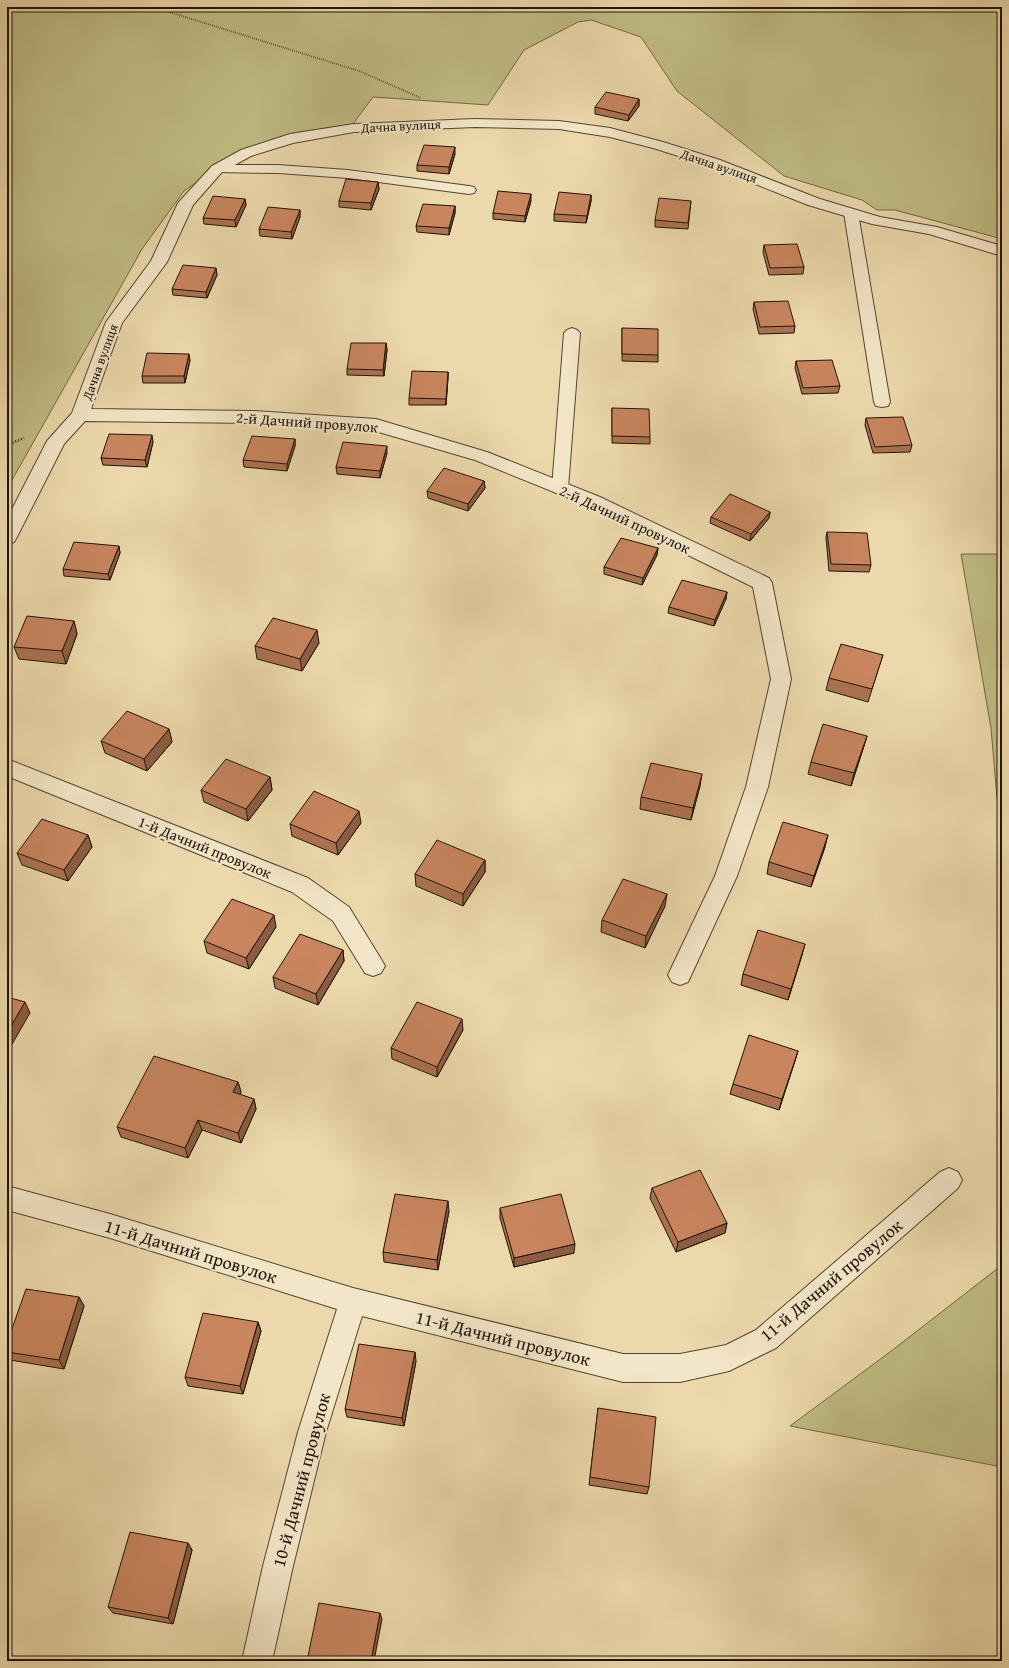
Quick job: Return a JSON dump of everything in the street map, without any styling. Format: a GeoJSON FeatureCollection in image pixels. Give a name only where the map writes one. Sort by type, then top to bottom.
{"type":"FeatureCollection","features":[{"type":"Feature","properties":{"kind":"street","name":"Дачна вулиця"},"geometry":{"type":"LineString","coordinates":[[7,537],[56,441],[80,415],[114,322],[159,262],[186,203],[218,169],[246,153],[290,139],[354,128],[476,122],[559,125],[610,133],[658,145],[715,163],[814,202],[878,221],[931,230],[1002,251]]}},
{"type":"Feature","properties":{"kind":"street","name":"2-й Дачний провулок"},"geometry":{"type":"LineString","coordinates":[[80,415],[253,417],[376,425],[481,456],[593,501],[762,584],[781,679],[757,787],[726,876],[680,976]]}},
{"type":"Feature","properties":{"kind":"street","name":"1-й Дачний провулок"},"geometry":{"type":"LineString","coordinates":[[7,768],[300,885],[341,914],[373,966]]}},
{"type":"Feature","properties":{"kind":"street","name":"11-й Дачний провулок"},"geometry":{"type":"LineString","coordinates":[[7,1198],[110,1226],[353,1301],[623,1368],[680,1368],[729,1358],[766,1339],[950,1180]]}},
{"type":"Feature","properties":{"kind":"street","name":"10-й Дачний провулок"},"geometry":{"type":"LineString","coordinates":[[257,1661],[278,1566],[312,1432],[353,1301]]}},
{"type":"Feature","properties":{"kind":"lane"},"geometry":{"type":"LineString","coordinates":[[218,169],[278,169],[348,174],[469,190]]}},
{"type":"Feature","properties":{"kind":"lane"},"geometry":{"type":"LineString","coordinates":[[851,213],[882,402]]}},
{"type":"Feature","properties":{"kind":"lane"},"geometry":{"type":"LineString","coordinates":[[560,488],[572,333]]}},
{"type":"Feature","properties":{"kind":"path"},"geometry":{"type":"LineString","coordinates":[[153,7],[359,71],[425,100]]}},
{"type":"Feature","properties":{"kind":"shaded area"},"geometry":{"type":"Polygon","coordinates":[[[7,7],[1002,7],[1002,239],[895,210],[877,210],[862,200],[784,176],[677,91],[641,37],[591,20],[578,22],[524,50],[488,105],[373,97],[353,124],[289,134],[244,149],[184,191],[142,249],[7,489],[7,7]]]}},
{"type":"Feature","properties":{"kind":"shaded area"},"geometry":{"type":"Polygon","coordinates":[[[961,554],[1002,554],[1002,856],[991,728],[961,554]]]}},
{"type":"Feature","properties":{"kind":"shaded area"},"geometry":{"type":"Polygon","coordinates":[[[1002,1265],[1002,1467],[790,1426],[890,1352],[1002,1265]]]}},
{"type":"Feature","properties":{"kind":"building"},"geometry":{"type":"Polygon","coordinates":[[[606,92],[639,99],[629,115],[595,107],[606,92]]]}},
{"type":"Feature","properties":{"kind":"building"},"geometry":{"type":"Polygon","coordinates":[[[424,145],[455,147],[449,167],[417,165],[424,145]]]}},
{"type":"Feature","properties":{"kind":"building"},"geometry":{"type":"Polygon","coordinates":[[[346,179],[378,182],[371,203],[339,201],[346,179]]]}},
{"type":"Feature","properties":{"kind":"building"},"geometry":{"type":"Polygon","coordinates":[[[498,191],[531,194],[525,216],[493,213],[498,191]]]}},
{"type":"Feature","properties":{"kind":"building"},"geometry":{"type":"Polygon","coordinates":[[[559,192],[591,195],[587,216],[554,214],[559,192]]]}},
{"type":"Feature","properties":{"kind":"building"},"geometry":{"type":"Polygon","coordinates":[[[213,196],[245,199],[235,220],[203,218],[213,196]]]}},
{"type":"Feature","properties":{"kind":"building"},"geometry":{"type":"Polygon","coordinates":[[[659,198],[691,201],[688,223],[655,220],[659,198]]]}},
{"type":"Feature","properties":{"kind":"building"},"geometry":{"type":"Polygon","coordinates":[[[423,204],[455,206],[449,228],[416,226],[423,204]]]}},
{"type":"Feature","properties":{"kind":"building"},"geometry":{"type":"Polygon","coordinates":[[[268,207],[300,210],[291,232],[259,229],[268,207]]]}},
{"type":"Feature","properties":{"kind":"building"},"geometry":{"type":"Polygon","coordinates":[[[797,244],[804,267],[770,268],[764,245],[797,244]]]}},
{"type":"Feature","properties":{"kind":"building"},"geometry":{"type":"Polygon","coordinates":[[[183,265],[216,268],[206,292],[172,289],[183,265]]]}},
{"type":"Feature","properties":{"kind":"building"},"geometry":{"type":"Polygon","coordinates":[[[788,301],[795,326],[760,327],[754,302],[788,301]]]}},
{"type":"Feature","properties":{"kind":"building"},"geometry":{"type":"Polygon","coordinates":[[[622,328],[658,329],[658,355],[622,354],[622,328]]]}},
{"type":"Feature","properties":{"kind":"building"},"geometry":{"type":"Polygon","coordinates":[[[351,343],[386,343],[383,370],[347,369],[351,343]]]}},
{"type":"Feature","properties":{"kind":"building"},"geometry":{"type":"Polygon","coordinates":[[[147,353],[189,354],[184,376],[142,376],[147,353]]]}},
{"type":"Feature","properties":{"kind":"building"},"geometry":{"type":"Polygon","coordinates":[[[832,360],[840,386],[803,388],[796,361],[832,360]]]}},
{"type":"Feature","properties":{"kind":"building"},"geometry":{"type":"Polygon","coordinates":[[[412,371],[448,372],[446,399],[409,398],[412,371]]]}},
{"type":"Feature","properties":{"kind":"building"},"geometry":{"type":"Polygon","coordinates":[[[612,408],[649,409],[650,437],[612,436],[612,408]]]}},
{"type":"Feature","properties":{"kind":"building"},"geometry":{"type":"Polygon","coordinates":[[[903,417],[912,445],[875,447],[866,418],[903,417]]]}},
{"type":"Feature","properties":{"kind":"building"},"geometry":{"type":"Polygon","coordinates":[[[109,434],[152,435],[145,460],[101,458],[109,434]]]}},
{"type":"Feature","properties":{"kind":"building"},"geometry":{"type":"Polygon","coordinates":[[[252,436],[295,439],[287,464],[243,460],[252,436]]]}},
{"type":"Feature","properties":{"kind":"building"},"geometry":{"type":"Polygon","coordinates":[[[343,442],[387,446],[380,471],[336,467],[343,442]]]}},
{"type":"Feature","properties":{"kind":"building"},"geometry":{"type":"Polygon","coordinates":[[[444,468],[484,481],[468,504],[427,491],[444,468]]]}},
{"type":"Feature","properties":{"kind":"building"},"geometry":{"type":"Polygon","coordinates":[[[730,494],[770,512],[751,534],[711,517],[730,494]]]}},
{"type":"Feature","properties":{"kind":"building"},"geometry":{"type":"Polygon","coordinates":[[[827,532],[867,533],[871,565],[831,564],[827,532]]]}},
{"type":"Feature","properties":{"kind":"building"},"geometry":{"type":"Polygon","coordinates":[[[621,538],[658,548],[643,578],[604,567],[621,538]]]}},
{"type":"Feature","properties":{"kind":"building"},"geometry":{"type":"Polygon","coordinates":[[[74,542],[119,546],[108,574],[63,569],[74,542]]]}},
{"type":"Feature","properties":{"kind":"building"},"geometry":{"type":"Polygon","coordinates":[[[682,580],[727,592],[715,620],[669,607],[682,580]]]}},
{"type":"Feature","properties":{"kind":"building"},"geometry":{"type":"Polygon","coordinates":[[[27,616],[74,621],[62,651],[14,647],[27,616]]]}},
{"type":"Feature","properties":{"kind":"building"},"geometry":{"type":"Polygon","coordinates":[[[273,618],[317,630],[300,659],[255,646],[273,618]]]}},
{"type":"Feature","properties":{"kind":"building"},"geometry":{"type":"Polygon","coordinates":[[[841,644],[883,655],[872,689],[829,678],[841,644]]]}},
{"type":"Feature","properties":{"kind":"building"},"geometry":{"type":"Polygon","coordinates":[[[127,711],[169,729],[144,759],[101,741],[127,711]]]}},
{"type":"Feature","properties":{"kind":"building"},"geometry":{"type":"Polygon","coordinates":[[[823,724],[867,736],[854,773],[811,762],[823,724]]]}},
{"type":"Feature","properties":{"kind":"building"},"geometry":{"type":"Polygon","coordinates":[[[226,759],[270,777],[246,809],[201,790],[226,759]]]}},
{"type":"Feature","properties":{"kind":"building"},"geometry":{"type":"Polygon","coordinates":[[[651,763],[702,774],[693,808],[641,797],[651,763]]]}},
{"type":"Feature","properties":{"kind":"building"},"geometry":{"type":"Polygon","coordinates":[[[314,791],[359,811],[336,843],[290,824],[314,791]]]}},
{"type":"Feature","properties":{"kind":"building"},"geometry":{"type":"Polygon","coordinates":[[[42,819],[88,835],[64,870],[17,853],[42,819]]]}},
{"type":"Feature","properties":{"kind":"building"},"geometry":{"type":"Polygon","coordinates":[[[783,822],[828,835],[814,876],[769,862],[783,822]]]}},
{"type":"Feature","properties":{"kind":"building"},"geometry":{"type":"Polygon","coordinates":[[[437,840],[485,860],[463,894],[415,874],[437,840]]]}},
{"type":"Feature","properties":{"kind":"building"},"geometry":{"type":"Polygon","coordinates":[[[623,879],[667,894],[646,936],[602,920],[623,879]]]}},
{"type":"Feature","properties":{"kind":"building"},"geometry":{"type":"Polygon","coordinates":[[[232,899],[274,915],[246,958],[204,941],[232,899]]]}},
{"type":"Feature","properties":{"kind":"building"},"geometry":{"type":"Polygon","coordinates":[[[758,930],[805,944],[791,989],[743,974],[758,930]]]}},
{"type":"Feature","properties":{"kind":"building"},"geometry":{"type":"Polygon","coordinates":[[[300,934],[343,950],[316,994],[273,977],[300,934]]]}},
{"type":"Feature","properties":{"kind":"building"},"geometry":{"type":"Polygon","coordinates":[[[7,997],[25,1002],[7,1033],[7,997]]]}},
{"type":"Feature","properties":{"kind":"building"},"geometry":{"type":"Polygon","coordinates":[[[417,1002],[462,1019],[437,1067],[391,1048],[417,1002]]]}},
{"type":"Feature","properties":{"kind":"building"},"geometry":{"type":"Polygon","coordinates":[[[749,1035],[798,1051],[782,1099],[733,1084],[749,1035]]]}},
{"type":"Feature","properties":{"kind":"building"},"geometry":{"type":"Polygon","coordinates":[[[154,1056],[238,1082],[233,1092],[254,1099],[238,1133],[198,1120],[185,1148],[117,1127],[154,1056]]]}},
{"type":"Feature","properties":{"kind":"building"},"geometry":{"type":"Polygon","coordinates":[[[700,1170],[727,1223],[678,1242],[652,1188],[700,1170]]]}},
{"type":"Feature","properties":{"kind":"building"},"geometry":{"type":"Polygon","coordinates":[[[395,1194],[448,1201],[437,1260],[383,1252],[395,1194]]]}},
{"type":"Feature","properties":{"kind":"building"},"geometry":{"type":"Polygon","coordinates":[[[561,1194],[575,1244],[514,1258],[500,1208],[561,1194]]]}},
{"type":"Feature","properties":{"kind":"building"},"geometry":{"type":"Polygon","coordinates":[[[26,1289],[79,1297],[59,1360],[7,1352],[7,1343],[26,1289]]]}},
{"type":"Feature","properties":{"kind":"building"},"geometry":{"type":"Polygon","coordinates":[[[203,1313],[258,1322],[240,1386],[185,1377],[203,1313]]]}},
{"type":"Feature","properties":{"kind":"building"},"geometry":{"type":"Polygon","coordinates":[[[359,1344],[415,1352],[402,1418],[345,1409],[359,1344]]]}},
{"type":"Feature","properties":{"kind":"building"},"geometry":{"type":"Polygon","coordinates":[[[598,1408],[656,1417],[649,1487],[590,1477],[598,1408]]]}},
{"type":"Feature","properties":{"kind":"building"},"geometry":{"type":"Polygon","coordinates":[[[130,1532],[188,1543],[168,1618],[108,1607],[130,1532]]]}},
{"type":"Feature","properties":{"kind":"building"},"geometry":{"type":"Polygon","coordinates":[[[319,1603],[380,1613],[371,1661],[307,1661],[319,1603]]]}}]}
